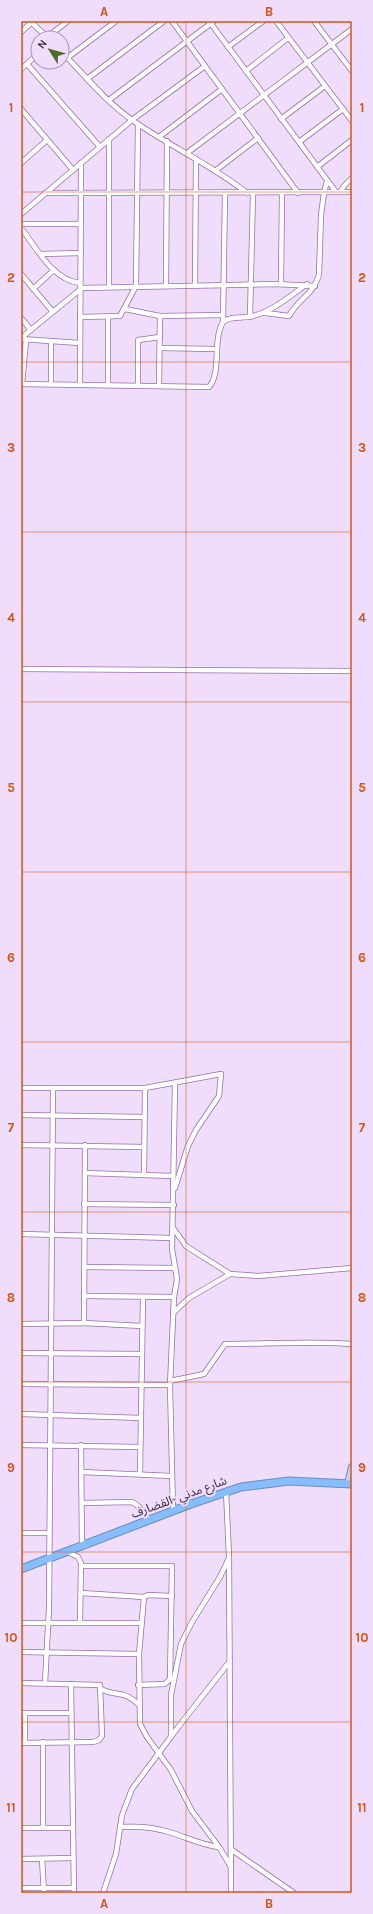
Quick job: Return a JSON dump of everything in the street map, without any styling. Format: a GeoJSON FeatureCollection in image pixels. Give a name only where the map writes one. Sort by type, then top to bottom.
{"type":"FeatureCollection","features":[{"type":"Feature","properties":{"kind":"highway","name":"شارع مدني -القضارف"},"geometry":{"type":"LineString","coordinates":[[21,1569],[48,1560],[173,1510],[240,1487],[275,1482],[304,1481],[350,1484]]}},
{"type":"Feature","properties":{"kind":"main road"},"geometry":{"type":"LineString","coordinates":[[350,1484],[352,1467]]}},
{"type":"Feature","properties":{"kind":"street"},"geometry":{"type":"LineString","coordinates":[[57,30],[68,21]]}},
{"type":"Feature","properties":{"kind":"street"},"geometry":{"type":"LineString","coordinates":[[70,56],[116,21]]}},
{"type":"Feature","properties":{"kind":"street"},"geometry":{"type":"LineString","coordinates":[[87,79],[164,21]]}},
{"type":"Feature","properties":{"kind":"street"},"geometry":{"type":"LineString","coordinates":[[172,21],[298,192]]}},
{"type":"Feature","properties":{"kind":"street"},"geometry":{"type":"LineString","coordinates":[[228,47],[263,21]]}},
{"type":"Feature","properties":{"kind":"street"},"geometry":{"type":"LineString","coordinates":[[276,21],[352,121]]}},
{"type":"Feature","properties":{"kind":"street"},"geometry":{"type":"LineString","coordinates":[[314,21],[351,68]]}},
{"type":"Feature","properties":{"kind":"street"},"geometry":{"type":"LineString","coordinates":[[21,32],[31,22],[40,30]]}},
{"type":"Feature","properties":{"kind":"street"},"geometry":{"type":"LineString","coordinates":[[109,100],[187,42],[211,22],[298,142],[338,192]]}},
{"type":"Feature","properties":{"kind":"street"},"geometry":{"type":"LineString","coordinates":[[187,153],[352,29]]}},
{"type":"Feature","properties":{"kind":"street"},"geometry":{"type":"LineString","coordinates":[[246,71],[288,38]]}},
{"type":"Feature","properties":{"kind":"street"},"geometry":{"type":"LineString","coordinates":[[21,69],[30,61]]}},
{"type":"Feature","properties":{"kind":"street"},"geometry":{"type":"LineString","coordinates":[[70,61],[109,100],[132,120],[215,170],[247,193]]}},
{"type":"Feature","properties":{"kind":"street"},"geometry":{"type":"LineString","coordinates":[[27,64],[100,147]]}},
{"type":"Feature","properties":{"kind":"street"},"geometry":{"type":"LineString","coordinates":[[21,214],[132,120],[205,66]]}},
{"type":"Feature","properties":{"kind":"street"},"geometry":{"type":"LineString","coordinates":[[281,119],[325,86]]}},
{"type":"Feature","properties":{"kind":"street"},"geometry":{"type":"LineString","coordinates":[[159,137],[222,89]]}},
{"type":"Feature","properties":{"kind":"street"},"geometry":{"type":"LineString","coordinates":[[21,109],[73,170]]}},
{"type":"Feature","properties":{"kind":"street"},"geometry":{"type":"LineString","coordinates":[[298,142],[343,109]]}},
{"type":"Feature","properties":{"kind":"street"},"geometry":{"type":"LineString","coordinates":[[21,118],[25,114]]}},
{"type":"Feature","properties":{"kind":"street"},"geometry":{"type":"LineString","coordinates":[[80,317],[120,316],[136,286],[138,124]]}},
{"type":"Feature","properties":{"kind":"street"},"geometry":{"type":"LineString","coordinates":[[215,170],[258,138]]}},
{"type":"Feature","properties":{"kind":"street"},"geometry":{"type":"LineString","coordinates":[[109,139],[109,286]]}},
{"type":"Feature","properties":{"kind":"street"},"geometry":{"type":"LineString","coordinates":[[21,162],[47,140]]}},
{"type":"Feature","properties":{"kind":"street"},"geometry":{"type":"LineString","coordinates":[[317,167],[352,140]]}},
{"type":"Feature","properties":{"kind":"street"},"geometry":{"type":"LineString","coordinates":[[166,285],[167,141]]}},
{"type":"Feature","properties":{"kind":"street"},"geometry":{"type":"LineString","coordinates":[[195,285],[196,159]]}},
{"type":"Feature","properties":{"kind":"street"},"geometry":{"type":"LineString","coordinates":[[80,385],[81,163]]}},
{"type":"Feature","properties":{"kind":"street"},"geometry":{"type":"LineString","coordinates":[[338,192],[352,178]]}},
{"type":"Feature","properties":{"kind":"street"},"geometry":{"type":"LineString","coordinates":[[266,313],[289,316],[296,305],[309,295],[315,286],[319,275],[321,215],[324,193],[328,181]]}},
{"type":"Feature","properties":{"kind":"street"},"geometry":{"type":"LineString","coordinates":[[45,193],[352,192]]}},
{"type":"Feature","properties":{"kind":"street"},"geometry":{"type":"LineString","coordinates":[[225,193],[223,285],[223,322],[219,331],[216,349],[214,377],[209,387],[22,384],[23,339],[31,330],[80,288],[109,286],[223,285],[252,284],[307,284],[315,286]]}},
{"type":"Feature","properties":{"kind":"street"},"geometry":{"type":"LineString","coordinates":[[250,317],[252,284],[253,193]]}},
{"type":"Feature","properties":{"kind":"street"},"geometry":{"type":"LineString","coordinates":[[281,284],[282,193]]}},
{"type":"Feature","properties":{"kind":"street"},"geometry":{"type":"LineString","coordinates":[[21,224],[80,224]]}},
{"type":"Feature","properties":{"kind":"street"},"geometry":{"type":"LineString","coordinates":[[21,228],[54,270],[69,280],[80,283]]}},
{"type":"Feature","properties":{"kind":"street"},"geometry":{"type":"LineString","coordinates":[[41,254],[81,253]]}},
{"type":"Feature","properties":{"kind":"street"},"geometry":{"type":"LineString","coordinates":[[33,289],[54,270]]}},
{"type":"Feature","properties":{"kind":"street"},"geometry":{"type":"LineString","coordinates":[[21,274],[53,312]]}},
{"type":"Feature","properties":{"kind":"street"},"geometry":{"type":"LineString","coordinates":[[223,322],[230,318],[250,317],[266,313],[307,284]]}},
{"type":"Feature","properties":{"kind":"street"},"geometry":{"type":"LineString","coordinates":[[125,309],[160,316],[223,315]]}},
{"type":"Feature","properties":{"kind":"street"},"geometry":{"type":"LineString","coordinates":[[159,386],[160,316]]}},
{"type":"Feature","properties":{"kind":"street"},"geometry":{"type":"LineString","coordinates":[[108,317],[108,385]]}},
{"type":"Feature","properties":{"kind":"street"},"geometry":{"type":"LineString","coordinates":[[21,318],[31,330]]}},
{"type":"Feature","properties":{"kind":"street"},"geometry":{"type":"LineString","coordinates":[[138,386],[138,340],[160,337]]}},
{"type":"Feature","properties":{"kind":"street"},"geometry":{"type":"LineString","coordinates":[[23,339],[80,343]]}},
{"type":"Feature","properties":{"kind":"street"},"geometry":{"type":"LineString","coordinates":[[51,342],[51,384]]}},
{"type":"Feature","properties":{"kind":"street"},"geometry":{"type":"LineString","coordinates":[[160,348],[216,349]]}},
{"type":"Feature","properties":{"kind":"street"},"geometry":{"type":"LineString","coordinates":[[21,670],[352,670]]}},
{"type":"Feature","properties":{"kind":"street"},"geometry":{"type":"LineString","coordinates":[[21,1088],[145,1088],[175,1084],[221,1074],[219,1096],[196,1130],[188,1146],[173,1193]]}},
{"type":"Feature","properties":{"kind":"street"},"geometry":{"type":"LineString","coordinates":[[173,1510],[170,1383],[174,1297],[177,1284],[172,1238],[174,1205],[172,1176],[175,1084]]}},
{"type":"Feature","properties":{"kind":"street"},"geometry":{"type":"LineString","coordinates":[[45,1683],[48,1623],[53,1088]]}},
{"type":"Feature","properties":{"kind":"street"},"geometry":{"type":"LineString","coordinates":[[144,1175],[145,1088]]}},
{"type":"Feature","properties":{"kind":"street"},"geometry":{"type":"LineString","coordinates":[[21,1115],[144,1117]]}},
{"type":"Feature","properties":{"kind":"street"},"geometry":{"type":"LineString","coordinates":[[21,1145],[144,1147]]}},
{"type":"Feature","properties":{"kind":"street"},"geometry":{"type":"LineString","coordinates":[[84,1323],[85,1145]]}},
{"type":"Feature","properties":{"kind":"street"},"geometry":{"type":"LineString","coordinates":[[85,1173],[172,1176]]}},
{"type":"Feature","properties":{"kind":"street"},"geometry":{"type":"LineString","coordinates":[[84,1204],[174,1205]]}},
{"type":"Feature","properties":{"kind":"street"},"geometry":{"type":"LineString","coordinates":[[173,1226],[186,1246],[230,1274],[258,1276],[352,1268]]}},
{"type":"Feature","properties":{"kind":"street"},"geometry":{"type":"LineString","coordinates":[[21,1234],[172,1238]]}},
{"type":"Feature","properties":{"kind":"street"},"geometry":{"type":"LineString","coordinates":[[85,1266],[175,1268]]}},
{"type":"Feature","properties":{"kind":"street"},"geometry":{"type":"LineString","coordinates":[[173,1313],[189,1298],[230,1274]]}},
{"type":"Feature","properties":{"kind":"street"},"geometry":{"type":"LineString","coordinates":[[85,1296],[174,1297]]}},
{"type":"Feature","properties":{"kind":"street"},"geometry":{"type":"LineString","coordinates":[[140,1474],[143,1297]]}},
{"type":"Feature","properties":{"kind":"street"},"geometry":{"type":"LineString","coordinates":[[21,1324],[84,1323],[142,1326]]}},
{"type":"Feature","properties":{"kind":"street"},"geometry":{"type":"LineString","coordinates":[[21,1384],[170,1383],[204,1374],[225,1344],[275,1344],[297,1342],[352,1344]]}},
{"type":"Feature","properties":{"kind":"street"},"geometry":{"type":"LineString","coordinates":[[21,1353],[51,1352],[141,1354]]}},
{"type":"Feature","properties":{"kind":"street"},"geometry":{"type":"LineString","coordinates":[[21,1414],[141,1418]]}},
{"type":"Feature","properties":{"kind":"street"},"geometry":{"type":"LineString","coordinates":[[21,1445],[50,1444],[140,1447]]}},
{"type":"Feature","properties":{"kind":"street"},"geometry":{"type":"LineString","coordinates":[[81,1445],[82,1546]]}},
{"type":"Feature","properties":{"kind":"street"},"geometry":{"type":"LineString","coordinates":[[82,1472],[172,1476]]}},
{"type":"Feature","properties":{"kind":"street"},"geometry":{"type":"LineString","coordinates":[[226,1491],[230,1556],[231,1893]]}},
{"type":"Feature","properties":{"kind":"street"},"geometry":{"type":"LineString","coordinates":[[82,1503],[132,1502],[137,1505],[150,1520]]}},
{"type":"Feature","properties":{"kind":"street"},"geometry":{"type":"LineString","coordinates":[[21,1533],[48,1533]]}},
{"type":"Feature","properties":{"kind":"street"},"geometry":{"type":"LineString","coordinates":[[68,1552],[79,1558],[81,1566],[80,1623]]}},
{"type":"Feature","properties":{"kind":"street"},"geometry":{"type":"LineString","coordinates":[[171,1736],[171,1695],[182,1644],[186,1634],[220,1577],[230,1556]]}},
{"type":"Feature","properties":{"kind":"street"},"geometry":{"type":"LineString","coordinates":[[81,1566],[172,1566],[170,1680]]}},
{"type":"Feature","properties":{"kind":"street"},"geometry":{"type":"LineString","coordinates":[[81,1593],[144,1597],[148,1595],[172,1596]]}},
{"type":"Feature","properties":{"kind":"street"},"geometry":{"type":"LineString","coordinates":[[144,1597],[141,1623],[138,1685],[139,1719],[141,1728],[171,1770],[192,1811],[219,1847],[232,1869]]}},
{"type":"Feature","properties":{"kind":"street"},"geometry":{"type":"LineString","coordinates":[[21,1623],[141,1623]]}},
{"type":"Feature","properties":{"kind":"street"},"geometry":{"type":"LineString","coordinates":[[21,1652],[139,1654]]}},
{"type":"Feature","properties":{"kind":"street"},"geometry":{"type":"LineString","coordinates":[[103,1893],[116,1854],[126,1802],[132,1789],[171,1736],[230,1661]]}},
{"type":"Feature","properties":{"kind":"street"},"geometry":{"type":"LineString","coordinates":[[138,1685],[165,1684],[170,1680],[177,1664]]}},
{"type":"Feature","properties":{"kind":"street"},"geometry":{"type":"LineString","coordinates":[[21,1683],[97,1684],[100,1685],[101,1689],[101,1738],[98,1741],[23,1743],[23,1713],[71,1713]]}},
{"type":"Feature","properties":{"kind":"street"},"geometry":{"type":"LineString","coordinates":[[21,1888],[44,1887],[74,1890],[71,1684]]}},
{"type":"Feature","properties":{"kind":"street"},"geometry":{"type":"LineString","coordinates":[[101,1689],[127,1695],[138,1704]]}},
{"type":"Feature","properties":{"kind":"street"},"geometry":{"type":"LineString","coordinates":[[43,1742],[43,1828]]}},
{"type":"Feature","properties":{"kind":"street"},"geometry":{"type":"LineString","coordinates":[[120,1827],[142,1827],[167,1831],[202,1844],[219,1847]]}},
{"type":"Feature","properties":{"kind":"street"},"geometry":{"type":"LineString","coordinates":[[21,1828],[72,1828]]}},
{"type":"Feature","properties":{"kind":"street"},"geometry":{"type":"LineString","coordinates":[[232,1850],[294,1893]]}},
{"type":"Feature","properties":{"kind":"street"},"geometry":{"type":"LineString","coordinates":[[21,1859],[73,1858]]}},
{"type":"Feature","properties":{"kind":"street"},"geometry":{"type":"LineString","coordinates":[[42,1859],[44,1893]]}}]}
